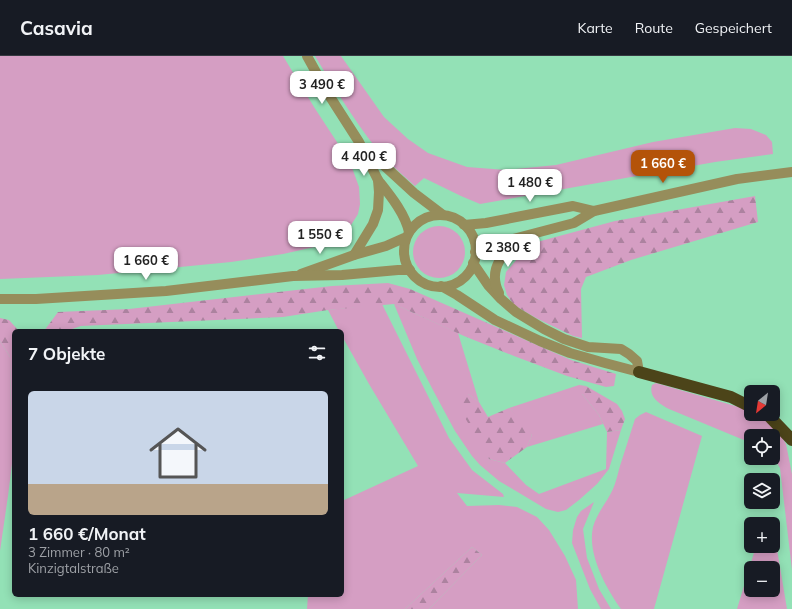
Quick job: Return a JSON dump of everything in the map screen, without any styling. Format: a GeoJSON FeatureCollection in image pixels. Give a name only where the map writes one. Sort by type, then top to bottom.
{"type":"FeatureCollection","features":[{"type":"Feature","properties":{"kind":"highway"},"geometry":{"type":"LineString","coordinates":[[639,372],[731,397],[744,404]]}},
{"type":"Feature","properties":{"kind":"highway"},"geometry":{"type":"LineString","coordinates":[[774,421],[792,440]]}},
{"type":"Feature","properties":{"kind":"street"},"geometry":{"type":"LineString","coordinates":[[293,276],[354,254],[386,246],[407,236],[415,224],[433,216],[443,215],[451,217],[464,225],[474,242],[475,252],[473,263],[468,272],[461,280],[451,285],[432,286],[416,277],[410,270],[405,261],[404,251],[407,236],[408,228],[401,213],[390,195],[378,180],[359,142],[327,92],[307,56]]}},
{"type":"Feature","properties":{"kind":"street"},"geometry":{"type":"LineString","coordinates":[[359,142],[403,183],[443,215]]}},
{"type":"Feature","properties":{"kind":"street"},"geometry":{"type":"LineString","coordinates":[[475,252],[490,244],[513,240],[574,223],[594,211],[737,179],[792,172]]}},
{"type":"Feature","properties":{"kind":"street"},"geometry":{"type":"LineString","coordinates":[[354,254],[373,224],[378,210],[380,192],[378,180]]}},
{"type":"Feature","properties":{"kind":"street"},"geometry":{"type":"LineString","coordinates":[[464,225],[486,223],[573,206],[594,211]]}},
{"type":"Feature","properties":{"kind":"street"},"geometry":{"type":"LineString","coordinates":[[501,299],[494,282],[497,264],[513,240]]}},
{"type":"Feature","properties":{"kind":"street"},"geometry":{"type":"LineString","coordinates":[[441,286],[495,320],[540,341],[570,353],[639,372],[637,361],[621,349],[588,346],[564,339],[516,312],[488,285],[473,263]]}},
{"type":"Feature","properties":{"kind":"street"},"geometry":{"type":"LineString","coordinates":[[0,299],[36,299],[166,291],[293,276],[342,275],[410,270]]}},
{"type":"Feature","properties":{"kind":"green space"},"geometry":{"type":"Polygon","coordinates":[[[0,56],[283,56],[350,162],[359,187],[360,204],[358,214],[346,233],[335,240],[319,246],[283,254],[231,262],[98,275],[0,279],[0,56]]]}},
{"type":"Feature","properties":{"kind":"green space"},"geometry":{"type":"Polygon","coordinates":[[[315,56],[341,56],[384,117],[408,139],[428,153],[467,167],[506,170],[556,165],[653,142],[735,128],[751,129],[766,135],[772,142],[773,154],[715,162],[480,204],[424,178],[415,186],[376,148],[352,114],[315,56]]]}},
{"type":"Feature","properties":{"kind":"green space"},"geometry":{"type":"Polygon","coordinates":[[[755,196],[758,222],[631,260],[586,277],[581,289],[582,338],[573,336],[536,318],[514,305],[507,295],[504,285],[506,272],[518,258],[537,242],[615,221],[755,196]]]}},
{"type":"Feature","properties":{"kind":"green space"},"geometry":{"type":"Polygon","coordinates":[[[434,226],[444,226],[458,233],[465,247],[465,257],[458,271],[444,278],[434,278],[424,274],[417,267],[413,257],[413,247],[417,237],[424,230],[434,226]]]}},
{"type":"Feature","properties":{"kind":"green space"},"geometry":{"type":"Polygon","coordinates":[[[388,283],[410,289],[571,360],[616,374],[614,386],[606,387],[567,376],[464,336],[394,304],[328,310],[283,317],[81,326],[72,329],[45,329],[58,312],[129,309],[332,286],[388,283]]]}},
{"type":"Feature","properties":{"kind":"green space"},"geometry":{"type":"Polygon","coordinates":[[[382,304],[449,438],[472,470],[503,494],[504,497],[457,493],[467,506],[499,505],[517,507],[537,517],[549,530],[565,556],[576,580],[578,609],[429,609],[482,555],[472,547],[405,609],[307,609],[308,597],[344,597],[344,500],[418,466],[344,340],[344,329],[338,329],[328,310],[382,304]]]}},
{"type":"Feature","properties":{"kind":"green space"},"geometry":{"type":"Polygon","coordinates":[[[394,304],[458,333],[479,402],[468,394],[489,459],[505,463],[526,485],[539,494],[606,469],[607,432],[621,430],[609,469],[597,484],[566,510],[558,512],[546,509],[499,481],[480,465],[455,431],[434,392],[417,359],[394,304]]]}},
{"type":"Feature","properties":{"kind":"green space"},"geometry":{"type":"Polygon","coordinates":[[[0,318],[9,320],[17,329],[12,329],[12,420],[10,357],[0,341],[0,318]]]}},
{"type":"Feature","properties":{"kind":"green space"},"geometry":{"type":"Polygon","coordinates":[[[0,341],[10,357],[12,464],[0,551],[0,341]]]}},
{"type":"Feature","properties":{"kind":"green space"},"geometry":{"type":"Polygon","coordinates":[[[656,383],[744,409],[744,421],[769,421],[777,429],[744,429],[744,440],[669,409],[653,397],[651,389],[652,385],[656,383]]]}},
{"type":"Feature","properties":{"kind":"green space"},"geometry":{"type":"Polygon","coordinates":[[[579,385],[586,386],[582,388],[582,394],[599,415],[603,424],[527,447],[532,435],[509,408],[579,385]]]}},
{"type":"Feature","properties":{"kind":"green space"},"geometry":{"type":"Polygon","coordinates":[[[586,386],[617,404],[625,419],[621,430],[607,432],[599,415],[582,394],[581,388],[586,386]]]}},
{"type":"Feature","properties":{"kind":"green space"},"geometry":{"type":"Polygon","coordinates":[[[468,394],[479,402],[488,417],[509,408],[526,426],[532,435],[527,447],[505,463],[489,459],[457,404],[457,396],[468,394]]]}},
{"type":"Feature","properties":{"kind":"green space"},"geometry":{"type":"Polygon","coordinates":[[[646,412],[702,436],[654,609],[621,609],[609,591],[595,559],[592,537],[593,527],[597,517],[611,494],[635,419],[646,412]]]}},
{"type":"Feature","properties":{"kind":"green space"},"geometry":{"type":"Polygon","coordinates":[[[780,434],[786,444],[792,474],[792,570],[780,468],[778,465],[780,465],[780,434]]]}},
{"type":"Feature","properties":{"kind":"green space"},"geometry":{"type":"Polygon","coordinates":[[[594,502],[583,529],[587,558],[599,589],[611,609],[601,609],[590,589],[572,543],[573,530],[577,517],[581,511],[594,502]]]}},
{"type":"Feature","properties":{"kind":"green space"},"geometry":{"type":"Polygon","coordinates":[[[472,547],[482,555],[429,609],[405,609],[472,547]]]}},
{"type":"Feature","properties":{"kind":"green space"},"geometry":{"type":"Polygon","coordinates":[[[754,553],[778,553],[779,561],[751,561],[754,553]]]}},
{"type":"Feature","properties":{"kind":"green space"},"geometry":{"type":"Polygon","coordinates":[[[780,567],[787,609],[737,609],[744,586],[744,597],[780,597],[780,567]]]}}]}
